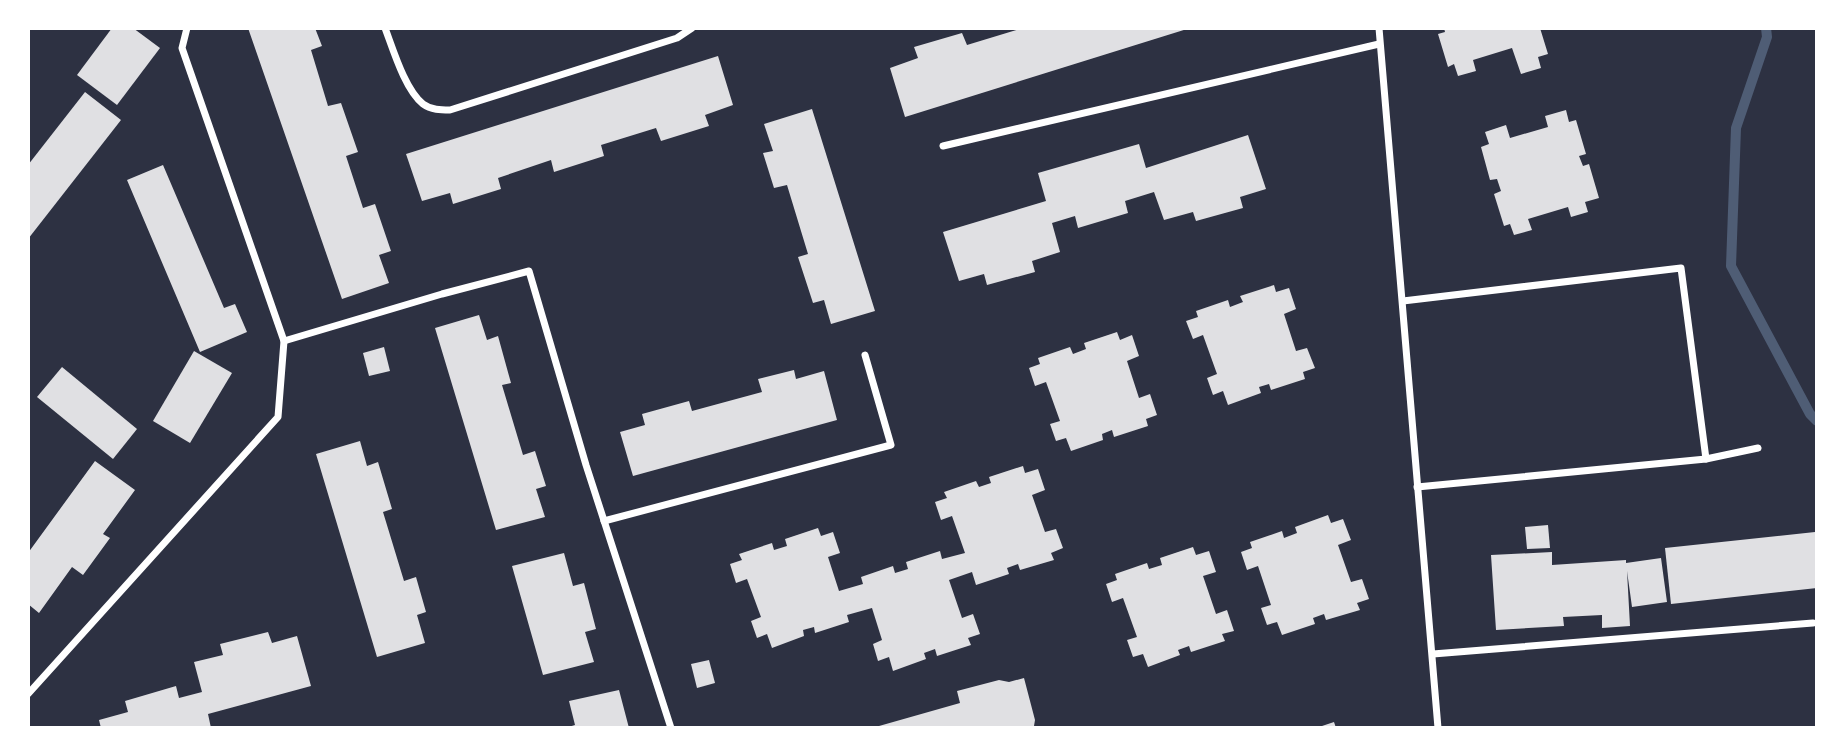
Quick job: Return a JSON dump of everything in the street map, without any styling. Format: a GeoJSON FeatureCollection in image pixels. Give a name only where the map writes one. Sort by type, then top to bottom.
{"type":"FeatureCollection","features":[{"type":"Feature","properties":{"kind":"street"},"geometry":{"type":"LineString","coordinates":[[28,694],[278,417],[284,341],[182,48],[187,28]]}},
{"type":"Feature","properties":{"kind":"street"},"geometry":{"type":"LineString","coordinates":[[385,28],[411,89],[423,104],[438,110],[450,110],[677,38],[692,28]]}},
{"type":"Feature","properties":{"kind":"street"},"geometry":{"type":"LineString","coordinates":[[1379,28],[1438,728]]}},
{"type":"Feature","properties":{"kind":"street"},"geometry":{"type":"LineString","coordinates":[[943,146],[1379,44]]}},
{"type":"Feature","properties":{"kind":"street"},"geometry":{"type":"LineString","coordinates":[[1403,301],[1681,268],[1706,459]]}},
{"type":"Feature","properties":{"kind":"street"},"geometry":{"type":"LineString","coordinates":[[284,341],[529,271],[604,521],[671,728]]}},
{"type":"Feature","properties":{"kind":"street"},"geometry":{"type":"LineString","coordinates":[[604,521],[891,445],[865,355]]}},
{"type":"Feature","properties":{"kind":"street"},"geometry":{"type":"LineString","coordinates":[[1417,487],[1706,459],[1758,448]]}},
{"type":"Feature","properties":{"kind":"street"},"geometry":{"type":"LineString","coordinates":[[1433,654],[1813,623]]}},
{"type":"Feature","properties":{"kind":"building"},"geometry":{"type":"Polygon","coordinates":[[[112,28],[133,28],[160,48],[117,105],[77,75],[112,28]]]}},
{"type":"Feature","properties":{"kind":"building"},"geometry":{"type":"Polygon","coordinates":[[[248,28],[315,28],[322,46],[311,50],[328,106],[341,103],[358,152],[346,156],[363,208],[375,204],[391,251],[379,255],[389,283],[342,299],[248,28]]]}},
{"type":"Feature","properties":{"kind":"building"},"geometry":{"type":"Polygon","coordinates":[[[1023,28],[1187,29],[905,117],[890,68],[918,58],[914,47],[962,33],[967,45],[1023,28]]]}},
{"type":"Feature","properties":{"kind":"building"},"geometry":{"type":"Polygon","coordinates":[[[1444,28],[1540,28],[1548,54],[1538,57],[1541,68],[1521,74],[1512,48],[1473,60],[1476,71],[1458,76],[1454,64],[1448,67],[1438,34],[1445,32],[1444,28]]]}},
{"type":"Feature","properties":{"kind":"building"},"geometry":{"type":"Polygon","coordinates":[[[718,56],[733,105],[705,115],[709,126],[661,141],[656,128],[601,145],[604,156],[554,172],[551,160],[498,178],[501,189],[453,204],[450,193],[422,201],[406,154],[718,56]]]}},
{"type":"Feature","properties":{"kind":"building"},"geometry":{"type":"Polygon","coordinates":[[[85,92],[121,120],[28,239],[28,165],[85,92]]]}},
{"type":"Feature","properties":{"kind":"building"},"geometry":{"type":"Polygon","coordinates":[[[812,109],[875,311],[831,324],[824,300],[813,303],[798,257],[808,254],[787,185],[774,188],[763,153],[773,151],[764,124],[812,109]]]}},
{"type":"Feature","properties":{"kind":"building"},"geometry":{"type":"Polygon","coordinates":[[[1566,110],[1569,122],[1576,120],[1586,154],[1579,156],[1583,166],[1589,164],[1599,198],[1585,202],[1588,212],[1571,217],[1568,207],[1528,219],[1532,230],[1514,235],[1510,224],[1504,226],[1494,194],[1501,191],[1497,179],[1490,180],[1481,147],[1489,144],[1485,132],[1506,125],[1510,138],[1548,127],[1545,116],[1566,110]]]}},
{"type":"Feature","properties":{"kind":"building"},"geometry":{"type":"Polygon","coordinates":[[[1248,135],[1266,189],[1240,197],[1243,208],[1196,221],[1193,212],[1164,220],[1154,192],[1125,201],[1128,213],[1078,228],[1075,216],[1052,223],[1060,252],[1032,261],[1035,272],[987,285],[984,274],[959,281],[943,232],[1046,201],[1038,173],[1139,144],[1146,168],[1248,135]]]}},
{"type":"Feature","properties":{"kind":"building"},"geometry":{"type":"Polygon","coordinates":[[[163,165],[224,308],[235,304],[247,332],[200,352],[127,180],[163,165]]]}},
{"type":"Feature","properties":{"kind":"building"},"geometry":{"type":"Polygon","coordinates":[[[1274,285],[1276,292],[1289,288],[1296,309],[1284,314],[1296,351],[1307,348],[1315,368],[1303,372],[1305,379],[1271,390],[1269,384],[1259,387],[1261,393],[1228,405],[1223,391],[1213,395],[1207,378],[1217,374],[1203,335],[1193,339],[1186,321],[1198,317],[1196,311],[1228,300],[1230,307],[1243,302],[1240,296],[1274,285]]]}},
{"type":"Feature","properties":{"kind":"building"},"geometry":{"type":"Polygon","coordinates":[[[479,315],[487,340],[498,336],[511,383],[502,385],[523,455],[535,451],[546,486],[536,489],[545,517],[496,530],[435,328],[479,315]]]}},
{"type":"Feature","properties":{"kind":"building"},"geometry":{"type":"Polygon","coordinates":[[[1117,332],[1120,340],[1132,335],[1139,356],[1127,361],[1139,398],[1150,394],[1157,415],[1146,419],[1148,426],[1114,437],[1112,430],[1102,434],[1103,440],[1071,451],[1066,438],[1056,441],[1050,424],[1060,421],[1046,382],[1035,386],[1029,368],[1040,364],[1038,358],[1070,347],[1073,354],[1086,349],[1084,343],[1117,332]]]}},
{"type":"Feature","properties":{"kind":"building"},"geometry":{"type":"Polygon","coordinates":[[[384,347],[390,371],[369,376],[363,353],[384,347]]]}},
{"type":"Feature","properties":{"kind":"building"},"geometry":{"type":"Polygon","coordinates":[[[194,351],[232,373],[190,443],[153,421],[194,351]]]}},
{"type":"Feature","properties":{"kind":"building"},"geometry":{"type":"Polygon","coordinates":[[[62,367],[137,429],[113,459],[37,397],[62,367]]]}},
{"type":"Feature","properties":{"kind":"building"},"geometry":{"type":"Polygon","coordinates":[[[794,370],[796,379],[824,371],[837,420],[633,476],[620,432],[645,425],[642,414],[689,401],[692,411],[762,392],[758,379],[794,370]]]}},
{"type":"Feature","properties":{"kind":"building"},"geometry":{"type":"Polygon","coordinates":[[[360,441],[367,466],[378,462],[392,509],[383,512],[404,581],[416,577],[426,612],[417,615],[425,643],[377,657],[316,454],[360,441]]]}},
{"type":"Feature","properties":{"kind":"building"},"geometry":{"type":"Polygon","coordinates":[[[95,461],[135,490],[103,534],[110,538],[83,575],[72,567],[39,613],[28,604],[28,553],[95,461]]]}},
{"type":"Feature","properties":{"kind":"building"},"geometry":{"type":"Polygon","coordinates":[[[1023,466],[1025,473],[1038,469],[1045,490],[1032,495],[1045,532],[1056,529],[1063,548],[1051,553],[1054,560],[1020,570],[1018,564],[1007,568],[1009,574],[976,585],[972,572],[949,580],[962,618],[973,614],[980,634],[968,638],[971,645],[937,656],[935,649],[924,653],[926,659],[893,671],[889,657],[878,661],[873,644],[882,640],[872,608],[847,615],[849,622],[815,633],[814,627],[803,630],[804,636],[772,648],[767,634],[757,638],[751,621],[761,617],[747,579],[736,583],[730,564],[742,560],[739,554],[772,543],[774,550],[787,546],[785,539],[818,528],[821,536],[833,532],[840,553],[828,557],[839,591],[863,584],[861,577],[893,566],[895,573],[908,569],[906,562],[940,551],[942,559],[965,553],[952,516],[941,520],[935,502],[947,498],[944,492],[976,481],[979,487],[991,483],[989,477],[1023,466]]]}},
{"type":"Feature","properties":{"kind":"building"},"geometry":{"type":"Polygon","coordinates":[[[1328,515],[1331,523],[1343,519],[1351,540],[1338,545],[1351,582],[1362,579],[1369,599],[1357,603],[1360,610],[1326,620],[1324,614],[1313,618],[1315,624],[1282,635],[1277,622],[1267,625],[1261,608],[1271,605],[1258,566],[1247,570],[1241,552],[1252,548],[1250,542],[1282,531],[1284,538],[1297,533],[1295,527],[1328,515]]]}},
{"type":"Feature","properties":{"kind":"building"},"geometry":{"type":"Polygon","coordinates":[[[1548,525],[1550,548],[1527,549],[1525,527],[1548,525]]]}},
{"type":"Feature","properties":{"kind":"building"},"geometry":{"type":"Polygon","coordinates":[[[1815,532],[1817,588],[1671,604],[1665,548],[1815,532]]]}},
{"type":"Feature","properties":{"kind":"building"},"geometry":{"type":"Polygon","coordinates":[[[1193,547],[1196,555],[1209,551],[1216,572],[1203,576],[1216,614],[1227,610],[1234,631],[1222,634],[1225,641],[1191,652],[1189,646],[1178,650],[1180,655],[1148,667],[1143,654],[1133,657],[1127,640],[1137,637],[1123,598],[1112,602],[1106,584],[1117,580],[1115,574],[1147,563],[1149,569],[1162,565],[1160,558],[1193,547]]]}},
{"type":"Feature","properties":{"kind":"building"},"geometry":{"type":"Polygon","coordinates":[[[1552,552],[1552,565],[1626,560],[1626,563],[1661,558],[1667,602],[1632,607],[1627,571],[1630,626],[1602,628],[1602,615],[1563,617],[1564,626],[1496,630],[1491,555],[1552,552]]]}},
{"type":"Feature","properties":{"kind":"building"},"geometry":{"type":"Polygon","coordinates":[[[564,553],[573,586],[584,583],[596,629],[585,632],[594,662],[543,675],[512,566],[564,553]]]}},
{"type":"Feature","properties":{"kind":"building"},"geometry":{"type":"Polygon","coordinates":[[[268,632],[272,643],[297,636],[311,686],[208,714],[211,728],[101,728],[99,720],[128,712],[125,701],[176,686],[179,698],[202,692],[194,662],[223,655],[220,644],[268,632]]]}},
{"type":"Feature","properties":{"kind":"building"},"geometry":{"type":"Polygon","coordinates":[[[709,660],[715,683],[697,688],[691,664],[709,660]]]}},
{"type":"Feature","properties":{"kind":"building"},"geometry":{"type":"Polygon","coordinates":[[[1024,678],[1035,720],[1034,726],[872,728],[960,703],[957,691],[999,680],[1009,682],[1024,678]]]}},
{"type":"Feature","properties":{"kind":"building"},"geometry":{"type":"Polygon","coordinates":[[[619,690],[629,728],[565,728],[575,725],[569,701],[619,690]]]}},
{"type":"Feature","properties":{"kind":"building"},"geometry":{"type":"Polygon","coordinates":[[[1334,722],[1336,728],[1316,728],[1334,722]]]}},
{"type":"Feature","properties":{"kind":"waterway"},"geometry":{"type":"LineString","coordinates":[[1766,28],[1767,37],[1736,128],[1731,266],[1810,414],[1817,421]]}}]}
